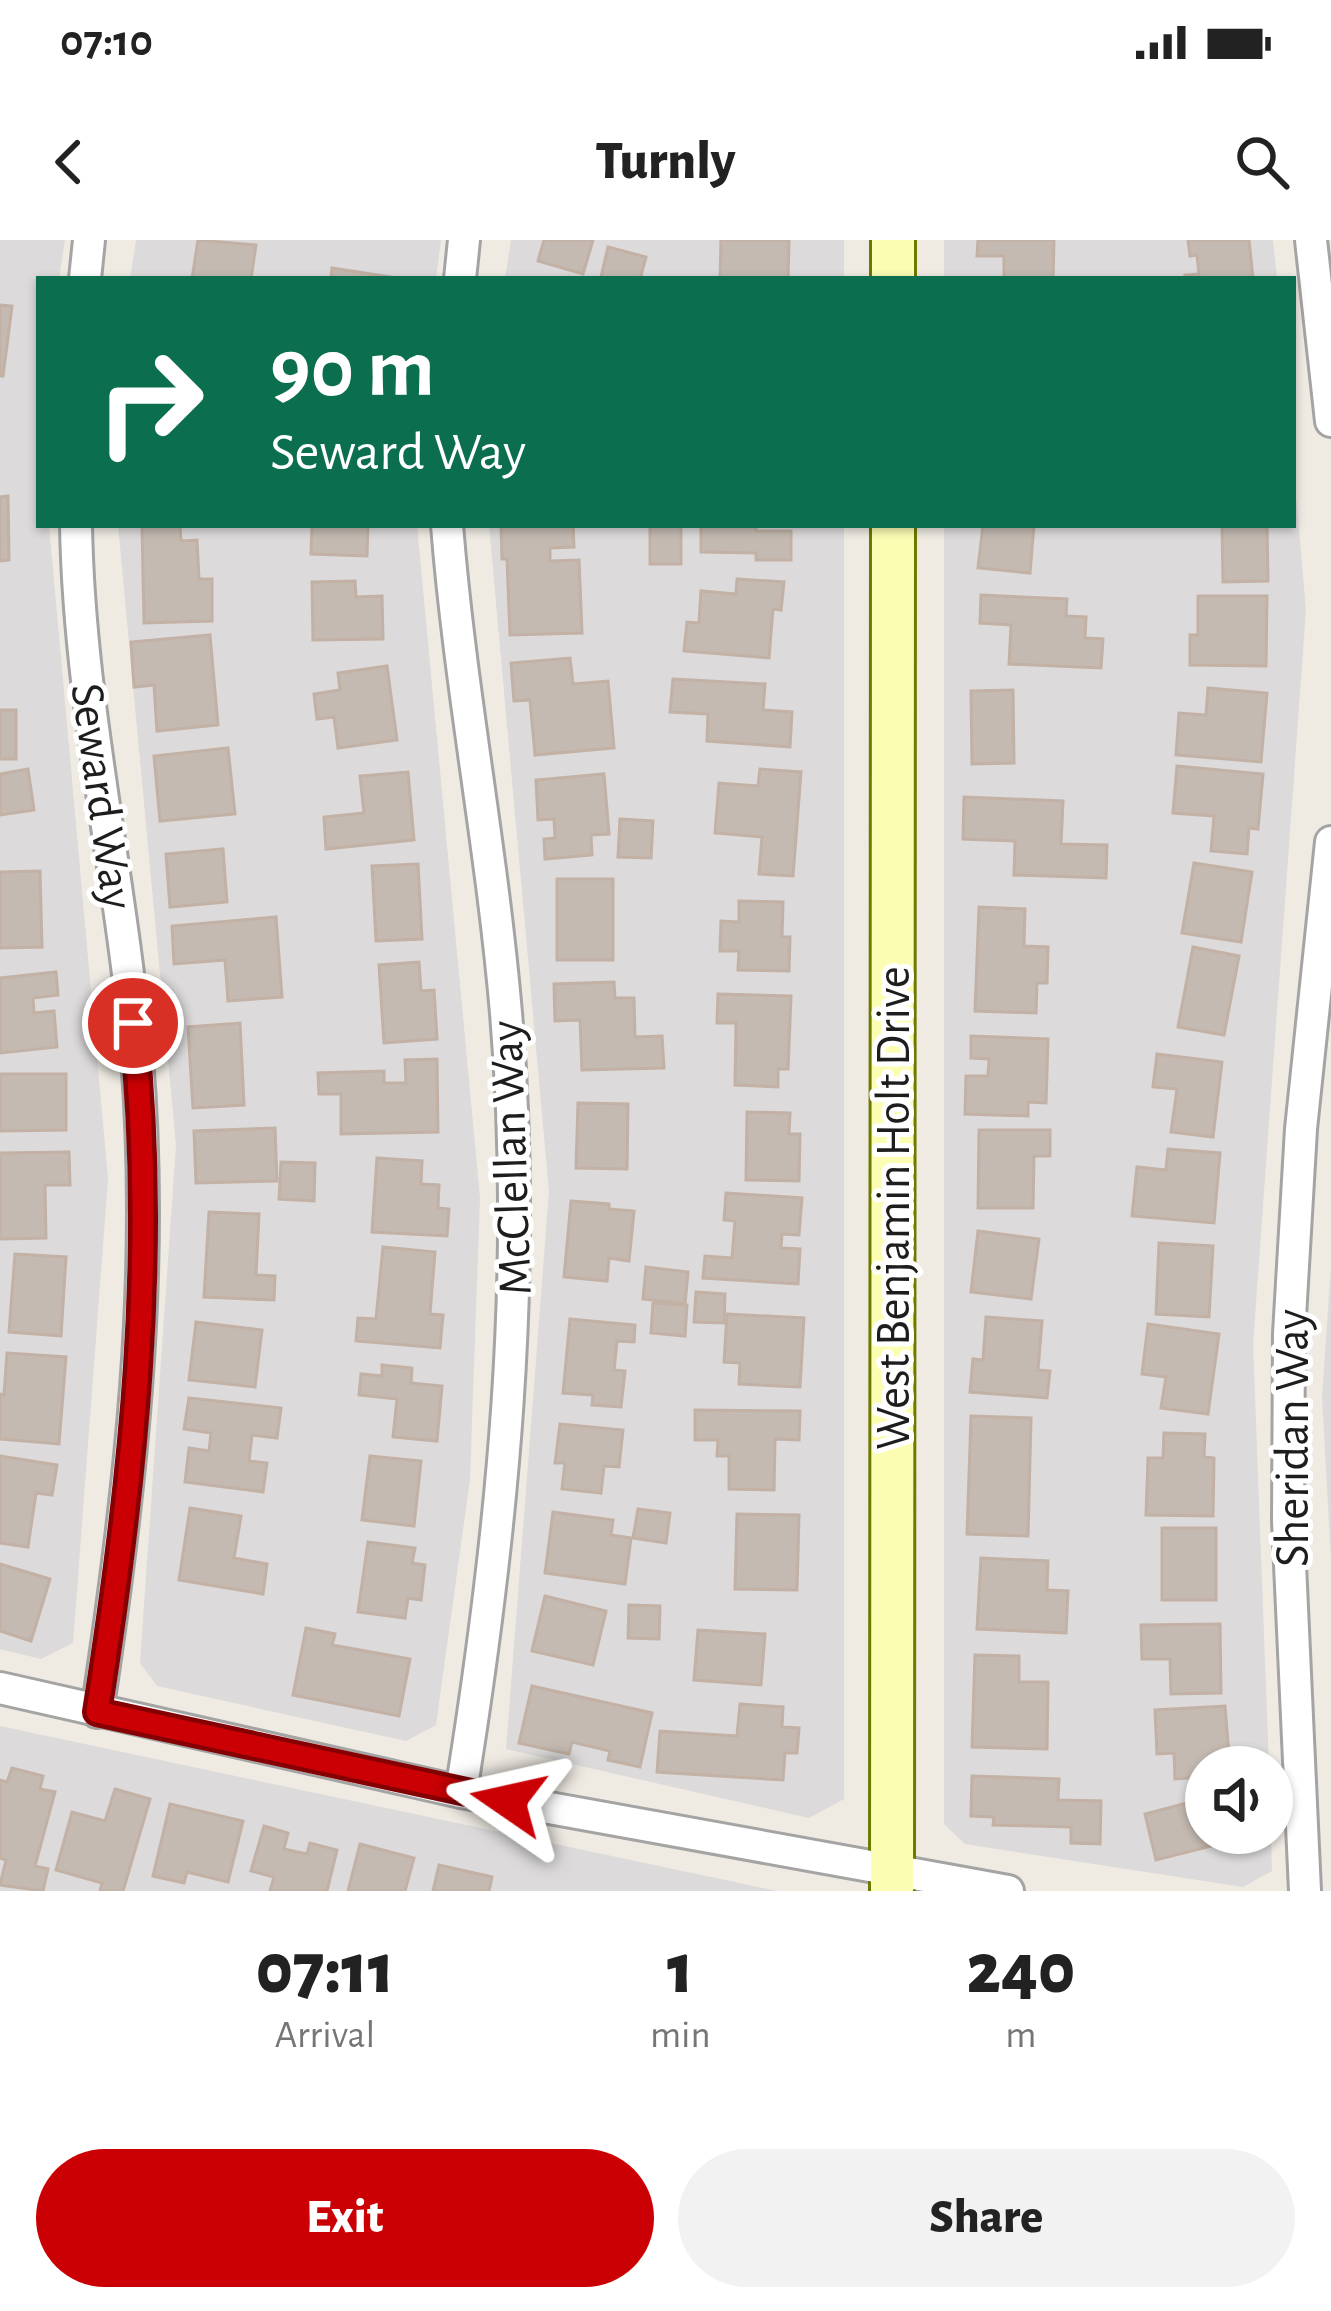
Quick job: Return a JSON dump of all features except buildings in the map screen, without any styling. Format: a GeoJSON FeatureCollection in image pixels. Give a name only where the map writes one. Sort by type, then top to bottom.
{"type":"FeatureCollection","features":[{"type":"Feature","properties":{"kind":"main road"},"geometry":{"type":"LineString","coordinates":[[893,240],[893,276]]}},
{"type":"Feature","properties":{"kind":"main road","name":"West Benjamin Holt Drive"},"geometry":{"type":"LineString","coordinates":[[892,1881],[893,528]]}},
{"type":"Feature","properties":{"kind":"street"},"geometry":{"type":"LineString","coordinates":[[85,276],[89,240]]}},
{"type":"Feature","properties":{"kind":"street"},"geometry":{"type":"LineString","coordinates":[[460,276],[464,240]]}},
{"type":"Feature","properties":{"kind":"street"},"geometry":{"type":"LineString","coordinates":[[1311,240],[1331,421]]}},
{"type":"Feature","properties":{"kind":"street","name":"Seward Way"},"geometry":{"type":"LineString","coordinates":[[76,528],[86,678],[121,906],[137,1062],[143,1244],[135,1427],[97,1712]]}},
{"type":"Feature","properties":{"kind":"street","name":"McClellan Way"},"geometry":{"type":"LineString","coordinates":[[447,528],[458,656],[490,860],[506,1015],[514,1284],[509,1419],[492,1593],[461,1792]]}},
{"type":"Feature","properties":{"kind":"street","name":"Sheridan Way"},"geometry":{"type":"LineString","coordinates":[[1306,1891],[1288,1522],[1289,1334],[1301,1129],[1331,842]]}},
{"type":"Feature","properties":{"kind":"street"},"geometry":{"type":"LineString","coordinates":[[0,1688],[461,1792],[892,1881],[1008,1891]]}},
{"type":"Feature","properties":{"kind":"shaded area"},"geometry":{"type":"Polygon","coordinates":[[[0,240],[65,240],[59,276],[36,276],[36,528],[49,528],[108,1179],[73,1643],[41,1659],[0,1649],[0,240]]]}},
{"type":"Feature","properties":{"kind":"shaded area"},"geometry":{"type":"Polygon","coordinates":[[[136,240],[441,240],[436,276],[130,276],[136,240]]]}},
{"type":"Feature","properties":{"kind":"shaded area"},"geometry":{"type":"Polygon","coordinates":[[[511,240],[844,240],[844,276],[505,276],[511,240]]]}},
{"type":"Feature","properties":{"kind":"shaded area"},"geometry":{"type":"Polygon","coordinates":[[[944,240],[1273,240],[1277,276],[944,276],[944,240]]]}},
{"type":"Feature","properties":{"kind":"shaded area"},"geometry":{"type":"Polygon","coordinates":[[[1296,495],[1306,610],[1253,1344],[1268,1746],[1185,1746],[1185,1854],[1272,1854],[1272,1871],[1243,1887],[965,1844],[944,1824],[944,528],[1296,528],[1296,495]]]}},
{"type":"Feature","properties":{"kind":"shaded area"},"geometry":{"type":"Polygon","coordinates":[[[118,528],[417,528],[480,1198],[470,1479],[436,1725],[406,1741],[157,1686],[140,1663],[176,1145],[118,528]]]}},
{"type":"Feature","properties":{"kind":"shaded area"},"geometry":{"type":"Polygon","coordinates":[[[489,528],[844,528],[844,1799],[809,1818],[506,1749],[549,1192],[489,528]]]}},
{"type":"Feature","properties":{"kind":"shaded area"},"geometry":{"type":"Polygon","coordinates":[[[1331,1267],[1331,1560],[1322,1396],[1331,1267]]]}},
{"type":"Feature","properties":{"kind":"shaded area"},"geometry":{"type":"Polygon","coordinates":[[[0,1726],[777,1891],[0,1891],[0,1726]]]}},
{"type":"Feature","properties":{"kind":"route"},"geometry":{"type":"LineString","coordinates":[[133,1023],[143,1244],[135,1427],[97,1712],[508,1801]]}}]}
